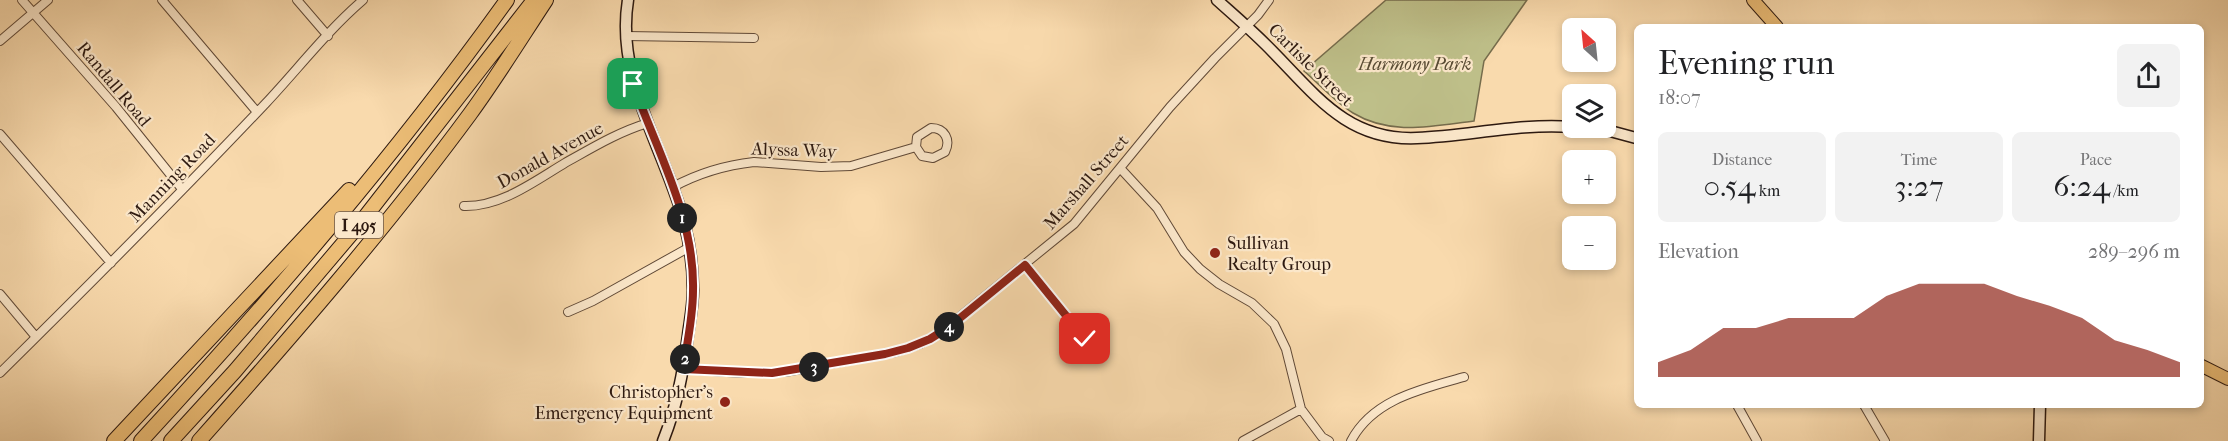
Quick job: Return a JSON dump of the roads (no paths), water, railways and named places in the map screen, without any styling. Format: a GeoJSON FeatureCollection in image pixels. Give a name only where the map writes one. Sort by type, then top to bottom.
{"type":"FeatureCollection","features":[{"type":"Feature","properties":{"kind":"highway","name":"I 495"},"geometry":{"type":"LineString","coordinates":[[141,441],[281,286],[426,106],[507,0]]}},
{"type":"Feature","properties":{"kind":"highway","name":"I 495"},"geometry":{"type":"LineString","coordinates":[[171,441],[250,354],[351,235],[534,0]]}},
{"type":"Feature","properties":{"kind":"highway"},"geometry":{"type":"LineString","coordinates":[[199,441],[310,314],[422,177],[490,85],[546,0]]}},
{"type":"Feature","properties":{"kind":"highway"},"geometry":{"type":"LineString","coordinates":[[114,441],[426,106]]}},
{"type":"Feature","properties":{"kind":"main road"},"geometry":{"type":"LineString","coordinates":[[1753,0],[1774,24]]}},
{"type":"Feature","properties":{"kind":"main road"},"geometry":{"type":"LineString","coordinates":[[2204,367],[2228,379]]}},
{"type":"Feature","properties":{"kind":"street","name":"Randall Road"},"geometry":{"type":"LineString","coordinates":[[22,0],[116,107],[182,189]]}},
{"type":"Feature","properties":{"kind":"street"},"geometry":{"type":"LineString","coordinates":[[0,41],[48,0]]}},
{"type":"Feature","properties":{"kind":"street"},"geometry":{"type":"LineString","coordinates":[[162,0],[257,112]]}},
{"type":"Feature","properties":{"kind":"street"},"geometry":{"type":"LineString","coordinates":[[297,0],[327,36]]}},
{"type":"Feature","properties":{"kind":"street","name":"Manning Road"},"geometry":{"type":"LineString","coordinates":[[0,373],[111,263],[257,112],[346,15],[363,0]]}},
{"type":"Feature","properties":{"kind":"street"},"geometry":{"type":"LineString","coordinates":[[628,0],[626,36],[633,84],[680,207],[693,290],[683,369],[674,411],[663,441]]}},
{"type":"Feature","properties":{"kind":"street","name":"Carlisle Street"},"geometry":{"type":"LineString","coordinates":[[1217,0],[1328,108],[1351,124],[1375,134],[1417,138],[1531,127],[1562,127]]}},
{"type":"Feature","properties":{"kind":"street","name":"Marshall Street"},"geometry":{"type":"LineString","coordinates":[[683,369],[772,373],[885,354],[930,339],[949,327],[1074,224],[1170,106],[1269,0]]}},
{"type":"Feature","properties":{"kind":"street"},"geometry":{"type":"LineString","coordinates":[[626,36],[754,38]]}},
{"type":"Feature","properties":{"kind":"street","name":"Donald Avenue"},"geometry":{"type":"LineString","coordinates":[[464,206],[477,207],[500,200],[612,137],[648,123]]}},
{"type":"Feature","properties":{"kind":"street","name":"Alyssa Way"},"geometry":{"type":"LineString","coordinates":[[931,128],[940,129],[948,143],[945,152],[933,158],[922,156],[916,147],[917,137],[931,128]]}},
{"type":"Feature","properties":{"kind":"street"},"geometry":{"type":"LineString","coordinates":[[1616,132],[1634,137]]}},
{"type":"Feature","properties":{"kind":"street"},"geometry":{"type":"LineString","coordinates":[[0,134],[111,263]]}},
{"type":"Feature","properties":{"kind":"street","name":"Alyssa Way"},"geometry":{"type":"LineString","coordinates":[[673,187],[686,180],[741,163],[851,166],[916,147]]}},
{"type":"Feature","properties":{"kind":"street"},"geometry":{"type":"LineString","coordinates":[[1120,168],[1156,208],[1184,252],[1200,269],[1219,284],[1252,303],[1274,324],[1286,349],[1300,409],[1322,437],[1329,441]]}},
{"type":"Feature","properties":{"kind":"street"},"geometry":{"type":"LineString","coordinates":[[568,312],[593,301],[688,248]]}},
{"type":"Feature","properties":{"kind":"street"},"geometry":{"type":"LineString","coordinates":[[1025,265],[1085,339],[1101,326]]}},
{"type":"Feature","properties":{"kind":"street"},"geometry":{"type":"LineString","coordinates":[[0,294],[36,337]]}},
{"type":"Feature","properties":{"kind":"street"},"geometry":{"type":"LineString","coordinates":[[1351,441],[1358,428],[1384,406],[1413,391],[1464,377]]}},
{"type":"Feature","properties":{"kind":"street"},"geometry":{"type":"LineString","coordinates":[[1739,408],[1757,441]]}},
{"type":"Feature","properties":{"kind":"street"},"geometry":{"type":"LineString","coordinates":[[1866,408],[1885,441]]}},
{"type":"Feature","properties":{"kind":"street"},"geometry":{"type":"LineString","coordinates":[[2039,441],[2040,408]]}},
{"type":"Feature","properties":{"kind":"street"},"geometry":{"type":"LineString","coordinates":[[1243,441],[1300,409]]}},
{"type":"Feature","properties":{"kind":"place","name":"Sullivan Realty Group"},"geometry":{"type":"Point","coordinates":[1215,253]}},
{"type":"Feature","properties":{"kind":"place","name":"Christopher's Emergency Equipment"},"geometry":{"type":"Point","coordinates":[725,402]}},
{"type":"Feature","properties":{"kind":"park label","name":"Harmony Park"},"geometry":{"type":"Point","coordinates":[1415,64]}}]}
